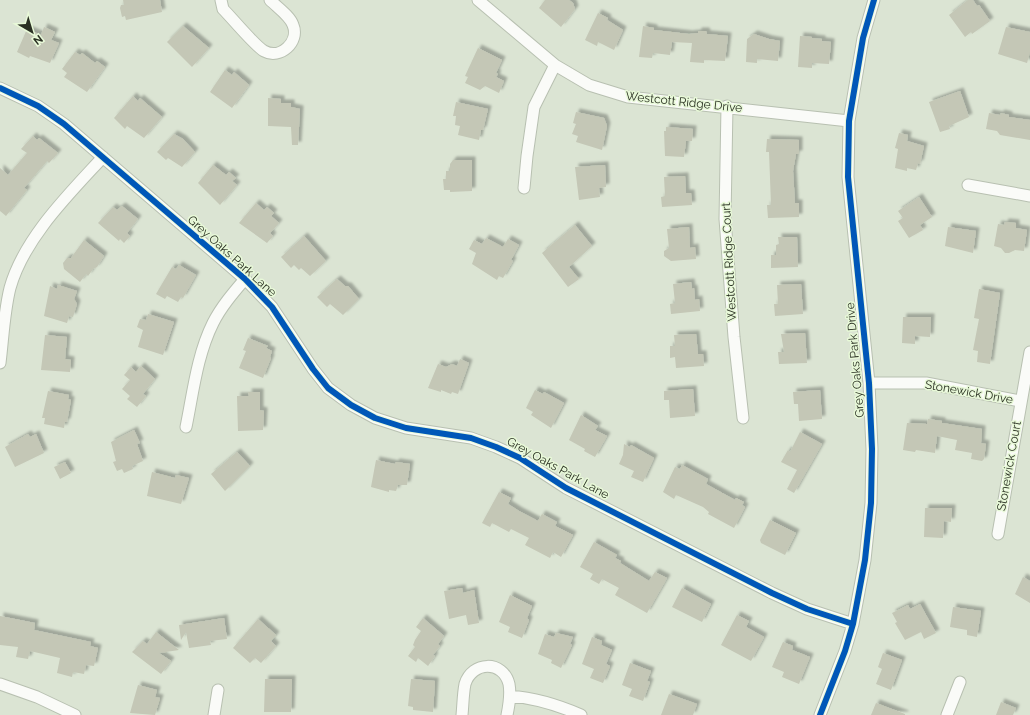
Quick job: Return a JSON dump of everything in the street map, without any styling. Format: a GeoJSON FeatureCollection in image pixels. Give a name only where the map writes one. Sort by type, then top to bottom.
{"type":"FeatureCollection","features":[{"type":"Feature","properties":{"kind":"street"},"geometry":{"type":"LineString","coordinates":[[221,0],[223,9],[263,51],[274,54],[286,50],[290,46],[295,35],[292,23],[270,0]]}},
{"type":"Feature","properties":{"kind":"street","name":"Westcott Ridge Drive"},"geometry":{"type":"LineString","coordinates":[[478,0],[555,65],[589,85],[628,97],[727,106],[849,121]]}},
{"type":"Feature","properties":{"kind":"street","name":"Grey Oaks Park Drive"},"geometry":{"type":"LineString","coordinates":[[820,715],[845,651],[853,624],[865,560],[871,503],[872,449],[869,383],[848,177],[849,121],[862,38],[874,0]]}},
{"type":"Feature","properties":{"kind":"street"},"geometry":{"type":"LineString","coordinates":[[524,188],[534,108],[555,65]]}},
{"type":"Feature","properties":{"kind":"street","name":"Grey Oaks Park Lane"},"geometry":{"type":"LineString","coordinates":[[0,88],[51,114],[245,279],[272,307],[313,369],[328,388],[351,405],[375,418],[406,428],[471,438],[496,447],[520,458],[566,488],[772,593],[807,609],[853,624]]}},
{"type":"Feature","properties":{"kind":"street","name":"Westcott Ridge Court"},"geometry":{"type":"LineString","coordinates":[[727,106],[725,219],[734,337],[743,418]]}},
{"type":"Feature","properties":{"kind":"street"},"geometry":{"type":"LineString","coordinates":[[0,363],[10,289],[17,268],[30,243],[68,196],[103,157]]}},
{"type":"Feature","properties":{"kind":"street"},"geometry":{"type":"LineString","coordinates":[[968,185],[1030,196]]}},
{"type":"Feature","properties":{"kind":"street"},"geometry":{"type":"LineString","coordinates":[[186,427],[198,367],[213,323],[226,301],[245,279]]}},
{"type":"Feature","properties":{"kind":"street","name":"Stonewick Court"},"geometry":{"type":"LineString","coordinates":[[998,534],[1020,401],[1030,352]]}},
{"type":"Feature","properties":{"kind":"street","name":"Stonewick Drive"},"geometry":{"type":"LineString","coordinates":[[869,383],[926,383],[1020,401]]}},
{"type":"Feature","properties":{"kind":"street"},"geometry":{"type":"LineString","coordinates":[[462,715],[465,684],[475,670],[486,666],[495,667],[504,673],[509,684],[510,696],[507,715]]}},
{"type":"Feature","properties":{"kind":"street"},"geometry":{"type":"LineString","coordinates":[[947,715],[960,682]]}},
{"type":"Feature","properties":{"kind":"street"},"geometry":{"type":"LineString","coordinates":[[0,684],[37,697],[75,715]]}},
{"type":"Feature","properties":{"kind":"street"},"geometry":{"type":"LineString","coordinates":[[214,715],[218,690]]}},
{"type":"Feature","properties":{"kind":"street"},"geometry":{"type":"LineString","coordinates":[[510,696],[529,698],[556,705],[581,715]]}},
{"type":"Feature","properties":{"kind":"building"},"geometry":{"type":"Polygon","coordinates":[[[123,0],[160,0],[162,12],[126,20],[125,16],[122,17],[120,8],[121,5],[124,5],[123,0]]]}},
{"type":"Feature","properties":{"kind":"building"},"geometry":{"type":"Polygon","coordinates":[[[545,0],[569,0],[573,3],[575,9],[561,27],[539,8],[545,0]]]}},
{"type":"Feature","properties":{"kind":"building"},"geometry":{"type":"Polygon","coordinates":[[[968,0],[973,0],[977,6],[979,5],[990,21],[972,34],[971,32],[965,37],[949,15],[968,0]]]}},
{"type":"Feature","properties":{"kind":"building"},"geometry":{"type":"Polygon","coordinates":[[[598,13],[608,18],[607,20],[623,30],[614,50],[598,42],[597,46],[585,40],[598,13]]]}},
{"type":"Feature","properties":{"kind":"building"},"geometry":{"type":"Polygon","coordinates":[[[183,26],[209,48],[192,67],[167,42],[183,26]]]}},
{"type":"Feature","properties":{"kind":"building"},"geometry":{"type":"Polygon","coordinates":[[[643,26],[654,28],[654,30],[689,34],[698,33],[698,31],[706,31],[707,34],[728,36],[725,61],[704,60],[704,63],[690,62],[692,43],[672,42],[670,55],[653,53],[652,58],[639,57],[643,26]]]}},
{"type":"Feature","properties":{"kind":"building"},"geometry":{"type":"Polygon","coordinates":[[[44,27],[55,32],[51,40],[59,43],[50,63],[30,56],[29,58],[17,52],[27,29],[41,35],[44,27]]]}},
{"type":"Feature","properties":{"kind":"building"},"geometry":{"type":"Polygon","coordinates":[[[1006,27],[1030,32],[1030,52],[1027,63],[998,54],[1006,27]]]}},
{"type":"Feature","properties":{"kind":"building"},"geometry":{"type":"Polygon","coordinates":[[[754,34],[780,41],[778,61],[757,59],[757,63],[746,62],[747,39],[754,34]]]}},
{"type":"Feature","properties":{"kind":"building"},"geometry":{"type":"Polygon","coordinates":[[[800,36],[812,37],[822,39],[822,41],[831,42],[829,64],[812,63],[812,68],[798,67],[800,36]]]}},
{"type":"Feature","properties":{"kind":"building"},"geometry":{"type":"Polygon","coordinates":[[[478,48],[502,60],[496,73],[498,74],[496,77],[504,81],[499,93],[485,86],[480,90],[465,83],[468,77],[465,76],[478,48]]]}},
{"type":"Feature","properties":{"kind":"building"},"geometry":{"type":"Polygon","coordinates":[[[75,52],[80,55],[82,53],[95,63],[97,61],[105,67],[87,92],[64,77],[67,73],[62,69],[75,52]]]}},
{"type":"Feature","properties":{"kind":"building"},"geometry":{"type":"Polygon","coordinates":[[[225,70],[232,75],[234,72],[249,85],[232,108],[210,92],[225,70]]]}},
{"type":"Feature","properties":{"kind":"building"},"geometry":{"type":"Polygon","coordinates":[[[960,91],[969,117],[949,126],[950,129],[940,132],[929,102],[960,91]]]}},
{"type":"Feature","properties":{"kind":"building"},"geometry":{"type":"Polygon","coordinates":[[[133,96],[138,101],[140,98],[162,117],[144,138],[127,126],[125,129],[114,118],[133,96]]]}},
{"type":"Feature","properties":{"kind":"building"},"geometry":{"type":"Polygon","coordinates":[[[268,98],[281,99],[281,103],[291,103],[291,107],[300,109],[298,145],[292,145],[291,127],[268,126],[268,98]]]}},
{"type":"Feature","properties":{"kind":"building"},"geometry":{"type":"Polygon","coordinates":[[[456,102],[488,109],[479,140],[458,135],[460,126],[455,125],[456,116],[453,116],[456,102]]]}},
{"type":"Feature","properties":{"kind":"building"},"geometry":{"type":"Polygon","coordinates":[[[576,112],[604,118],[607,126],[602,150],[576,142],[578,136],[572,134],[576,124],[573,123],[576,112]]]}},
{"type":"Feature","properties":{"kind":"building"},"geometry":{"type":"Polygon","coordinates":[[[989,113],[1000,115],[1001,113],[1009,115],[1009,117],[1030,120],[1030,140],[1000,135],[997,131],[986,129],[989,113]]]}},
{"type":"Feature","properties":{"kind":"building"},"geometry":{"type":"Polygon","coordinates":[[[666,127],[693,129],[692,141],[686,141],[684,157],[665,156],[664,131],[666,131],[666,127]]]}},
{"type":"Feature","properties":{"kind":"building"},"geometry":{"type":"Polygon","coordinates":[[[899,133],[908,135],[907,141],[924,146],[920,164],[918,163],[916,170],[907,168],[907,171],[895,168],[898,149],[895,148],[899,133]]]}},
{"type":"Feature","properties":{"kind":"building"},"geometry":{"type":"Polygon","coordinates":[[[174,134],[183,139],[195,152],[182,167],[168,158],[166,160],[157,152],[174,134]]]}},
{"type":"Feature","properties":{"kind":"building"},"geometry":{"type":"Polygon","coordinates":[[[33,136],[37,140],[39,138],[58,153],[49,163],[47,161],[24,188],[27,190],[6,216],[0,211],[0,168],[8,175],[27,153],[21,149],[33,136]]]}},
{"type":"Feature","properties":{"kind":"building"},"geometry":{"type":"Polygon","coordinates":[[[767,139],[799,140],[799,154],[796,154],[793,171],[795,203],[799,203],[799,217],[768,218],[767,205],[771,205],[769,152],[766,152],[767,139]]]}},
{"type":"Feature","properties":{"kind":"building"},"geometry":{"type":"Polygon","coordinates":[[[453,160],[472,160],[472,191],[450,192],[450,190],[444,190],[443,179],[446,179],[446,171],[450,171],[450,164],[453,160]]]}},
{"type":"Feature","properties":{"kind":"building"},"geometry":{"type":"Polygon","coordinates":[[[213,165],[226,175],[229,172],[236,178],[232,181],[237,185],[220,205],[198,183],[213,165]]]}},
{"type":"Feature","properties":{"kind":"building"},"geometry":{"type":"Polygon","coordinates":[[[605,165],[606,187],[599,188],[600,197],[579,200],[575,167],[605,165]]]}},
{"type":"Feature","properties":{"kind":"building"},"geometry":{"type":"Polygon","coordinates":[[[685,176],[686,193],[691,193],[692,205],[662,207],[661,197],[665,196],[664,177],[685,176]]]}},
{"type":"Feature","properties":{"kind":"building"},"geometry":{"type":"Polygon","coordinates":[[[919,197],[932,217],[920,225],[923,230],[909,238],[898,221],[903,218],[898,211],[919,197]]]}},
{"type":"Feature","properties":{"kind":"building"},"geometry":{"type":"Polygon","coordinates":[[[256,203],[264,210],[267,207],[274,213],[271,216],[279,223],[270,233],[273,236],[267,243],[239,223],[256,203]]]}},
{"type":"Feature","properties":{"kind":"building"},"geometry":{"type":"Polygon","coordinates":[[[122,206],[138,219],[127,233],[130,236],[124,243],[120,239],[119,241],[98,223],[113,207],[117,210],[122,206]]]}},
{"type":"Feature","properties":{"kind":"building"},"geometry":{"type":"Polygon","coordinates":[[[1005,222],[1016,223],[1016,228],[1027,230],[1024,251],[1015,250],[1005,253],[1001,248],[994,246],[998,224],[1004,225],[1005,222]]]}},
{"type":"Feature","properties":{"kind":"building"},"geometry":{"type":"Polygon","coordinates":[[[575,225],[592,246],[569,267],[579,279],[568,287],[542,253],[575,225]]]}},
{"type":"Feature","properties":{"kind":"building"},"geometry":{"type":"Polygon","coordinates":[[[689,227],[690,248],[695,247],[696,259],[671,261],[664,256],[664,251],[669,248],[667,229],[689,227]]]}},
{"type":"Feature","properties":{"kind":"building"},"geometry":{"type":"Polygon","coordinates":[[[948,227],[976,231],[973,253],[945,246],[948,227]]]}},
{"type":"Feature","properties":{"kind":"building"},"geometry":{"type":"Polygon","coordinates":[[[304,236],[326,261],[310,276],[301,268],[299,270],[294,265],[291,268],[281,257],[304,236]]]}},
{"type":"Feature","properties":{"kind":"building"},"geometry":{"type":"Polygon","coordinates":[[[778,237],[797,237],[798,267],[771,268],[771,255],[776,255],[776,245],[779,244],[778,237]]]}},
{"type":"Feature","properties":{"kind":"building"},"geometry":{"type":"Polygon","coordinates":[[[486,238],[503,247],[508,239],[519,245],[511,260],[513,261],[503,278],[499,276],[497,280],[472,264],[476,253],[469,249],[474,240],[482,244],[486,238]]]}},
{"type":"Feature","properties":{"kind":"building"},"geometry":{"type":"Polygon","coordinates":[[[84,240],[104,256],[97,267],[93,269],[88,276],[86,274],[80,282],[64,269],[63,263],[67,258],[71,258],[84,240]]]}},
{"type":"Feature","properties":{"kind":"building"},"geometry":{"type":"Polygon","coordinates":[[[179,265],[196,275],[183,298],[181,297],[178,302],[167,296],[165,299],[156,294],[172,267],[176,269],[179,265]]]}},
{"type":"Feature","properties":{"kind":"building"},"geometry":{"type":"Polygon","coordinates":[[[337,279],[345,286],[348,286],[359,299],[343,315],[330,304],[327,307],[317,297],[337,279]]]}},
{"type":"Feature","properties":{"kind":"building"},"geometry":{"type":"Polygon","coordinates":[[[691,282],[692,289],[694,288],[695,300],[699,299],[700,311],[671,314],[670,304],[675,303],[673,284],[691,282]]]}},
{"type":"Feature","properties":{"kind":"building"},"geometry":{"type":"Polygon","coordinates":[[[801,284],[803,314],[775,316],[774,304],[778,304],[777,285],[801,284]]]}},
{"type":"Feature","properties":{"kind":"building"},"geometry":{"type":"Polygon","coordinates":[[[58,285],[77,291],[74,299],[77,304],[73,317],[69,316],[67,323],[44,316],[50,286],[57,289],[58,285]]]}},
{"type":"Feature","properties":{"kind":"building"},"geometry":{"type":"Polygon","coordinates":[[[979,289],[1000,293],[990,364],[977,362],[978,351],[973,350],[979,319],[974,318],[979,289]]]}},
{"type":"Feature","properties":{"kind":"building"},"geometry":{"type":"Polygon","coordinates":[[[148,314],[174,322],[163,355],[138,347],[143,330],[137,327],[140,319],[146,320],[148,314]]]}},
{"type":"Feature","properties":{"kind":"building"},"geometry":{"type":"Polygon","coordinates":[[[903,317],[931,317],[930,337],[915,336],[915,344],[902,343],[903,317]]]}},
{"type":"Feature","properties":{"kind":"building"},"geometry":{"type":"Polygon","coordinates":[[[805,333],[807,363],[779,364],[778,352],[784,352],[781,334],[805,333]]]}},
{"type":"Feature","properties":{"kind":"building"},"geometry":{"type":"Polygon","coordinates":[[[696,334],[698,354],[703,354],[704,366],[676,368],[675,357],[670,358],[670,346],[675,346],[674,335],[696,334]]]}},
{"type":"Feature","properties":{"kind":"building"},"geometry":{"type":"Polygon","coordinates":[[[45,335],[67,337],[65,359],[71,360],[70,372],[41,370],[45,335]]]}},
{"type":"Feature","properties":{"kind":"building"},"geometry":{"type":"Polygon","coordinates":[[[248,338],[268,346],[266,348],[272,351],[271,358],[263,378],[239,368],[246,351],[243,350],[248,338]]]}},
{"type":"Feature","properties":{"kind":"building"},"geometry":{"type":"Polygon","coordinates":[[[460,359],[469,363],[458,394],[452,392],[451,394],[441,390],[441,392],[428,388],[438,364],[446,367],[452,364],[457,366],[460,359]]]}},
{"type":"Feature","properties":{"kind":"building"},"geometry":{"type":"Polygon","coordinates":[[[141,366],[155,379],[143,394],[146,396],[137,407],[127,399],[130,396],[122,389],[130,380],[124,375],[131,367],[136,372],[141,366]]]}},
{"type":"Feature","properties":{"kind":"building"},"geometry":{"type":"Polygon","coordinates":[[[693,389],[695,416],[670,418],[669,400],[664,400],[664,391],[693,389]]]}},
{"type":"Feature","properties":{"kind":"building"},"geometry":{"type":"Polygon","coordinates":[[[535,390],[543,394],[544,392],[564,403],[551,428],[531,415],[533,412],[526,408],[535,390]]]}},
{"type":"Feature","properties":{"kind":"building"},"geometry":{"type":"Polygon","coordinates":[[[820,390],[822,419],[799,421],[798,404],[794,404],[793,392],[820,390]]]}},
{"type":"Feature","properties":{"kind":"building"},"geometry":{"type":"Polygon","coordinates":[[[48,391],[69,395],[68,399],[71,400],[67,422],[65,422],[64,428],[44,424],[45,418],[42,418],[48,391]]]}},
{"type":"Feature","properties":{"kind":"building"},"geometry":{"type":"Polygon","coordinates":[[[248,392],[260,392],[260,410],[264,411],[263,430],[238,431],[237,396],[249,396],[248,392]]]}},
{"type":"Feature","properties":{"kind":"building"},"geometry":{"type":"Polygon","coordinates":[[[581,415],[598,426],[595,430],[607,436],[595,457],[584,451],[585,449],[569,440],[581,415]]]}},
{"type":"Feature","properties":{"kind":"building"},"geometry":{"type":"Polygon","coordinates":[[[928,419],[942,421],[942,423],[982,429],[981,443],[986,444],[984,459],[982,461],[971,459],[972,453],[955,450],[957,440],[937,436],[935,453],[916,450],[915,452],[903,450],[907,423],[927,424],[928,419]]]}},
{"type":"Feature","properties":{"kind":"building"},"geometry":{"type":"Polygon","coordinates":[[[134,430],[140,443],[137,444],[143,461],[132,466],[133,469],[124,473],[122,469],[117,471],[113,462],[116,461],[111,442],[134,430]]]}},
{"type":"Feature","properties":{"kind":"building"},"geometry":{"type":"Polygon","coordinates":[[[800,432],[822,444],[794,493],[787,489],[797,470],[781,462],[788,450],[790,452],[800,432]]]}},
{"type":"Feature","properties":{"kind":"building"},"geometry":{"type":"Polygon","coordinates":[[[28,434],[30,437],[36,434],[44,453],[15,467],[5,447],[28,434]]]}},
{"type":"Feature","properties":{"kind":"building"},"geometry":{"type":"Polygon","coordinates":[[[624,444],[630,447],[631,445],[654,458],[643,482],[631,477],[634,471],[619,464],[623,455],[624,444]]]}},
{"type":"Feature","properties":{"kind":"building"},"geometry":{"type":"Polygon","coordinates":[[[237,452],[250,466],[225,491],[211,474],[237,452]]]}},
{"type":"Feature","properties":{"kind":"building"},"geometry":{"type":"Polygon","coordinates":[[[376,460],[395,464],[396,462],[410,464],[407,485],[398,485],[396,491],[389,490],[389,492],[371,487],[376,460]]]}},
{"type":"Feature","properties":{"kind":"building"},"geometry":{"type":"Polygon","coordinates":[[[65,462],[71,473],[60,479],[54,467],[65,462]]]}},
{"type":"Feature","properties":{"kind":"building"},"geometry":{"type":"Polygon","coordinates":[[[682,465],[708,479],[706,484],[735,500],[736,498],[744,502],[742,505],[745,507],[734,528],[708,514],[709,512],[703,507],[676,495],[674,499],[663,492],[675,467],[680,469],[682,465]]]}},
{"type":"Feature","properties":{"kind":"building"},"geometry":{"type":"Polygon","coordinates":[[[152,472],[175,478],[176,475],[189,478],[181,504],[147,496],[152,472]]]}},
{"type":"Feature","properties":{"kind":"building"},"geometry":{"type":"Polygon","coordinates":[[[499,492],[511,498],[508,504],[519,511],[538,521],[542,514],[557,522],[555,526],[573,535],[561,557],[553,552],[550,558],[525,545],[529,538],[511,529],[509,532],[492,523],[490,527],[482,523],[499,492]]]}},
{"type":"Feature","properties":{"kind":"building"},"geometry":{"type":"Polygon","coordinates":[[[925,508],[952,508],[951,522],[944,521],[943,538],[924,537],[925,508]]]}},
{"type":"Feature","properties":{"kind":"building"},"geometry":{"type":"Polygon","coordinates":[[[770,520],[796,533],[785,555],[761,543],[760,540],[770,520]]]}},
{"type":"Feature","properties":{"kind":"building"},"geometry":{"type":"Polygon","coordinates":[[[594,542],[617,555],[615,558],[621,561],[620,563],[649,581],[655,572],[667,578],[647,613],[615,595],[619,588],[602,579],[599,584],[590,579],[593,574],[580,567],[594,542]]]}},
{"type":"Feature","properties":{"kind":"building"},"geometry":{"type":"Polygon","coordinates":[[[1023,577],[1030,581],[1030,603],[1015,594],[1023,577]]]}},
{"type":"Feature","properties":{"kind":"building"},"geometry":{"type":"Polygon","coordinates":[[[462,588],[463,593],[474,590],[479,623],[468,625],[466,615],[449,619],[444,591],[462,588]]]}},
{"type":"Feature","properties":{"kind":"building"},"geometry":{"type":"Polygon","coordinates":[[[682,588],[711,604],[702,622],[672,607],[682,588]]]}},
{"type":"Feature","properties":{"kind":"building"},"geometry":{"type":"Polygon","coordinates":[[[510,595],[532,606],[527,618],[529,620],[522,638],[508,632],[510,627],[499,622],[510,595]]]}},
{"type":"Feature","properties":{"kind":"building"},"geometry":{"type":"Polygon","coordinates":[[[920,604],[936,633],[924,639],[921,632],[905,640],[895,623],[897,622],[892,613],[908,605],[910,609],[920,604]]]}},
{"type":"Feature","properties":{"kind":"building"},"geometry":{"type":"Polygon","coordinates":[[[953,607],[981,611],[977,637],[967,635],[967,630],[950,627],[953,607]]]}},
{"type":"Feature","properties":{"kind":"building"},"geometry":{"type":"Polygon","coordinates":[[[737,615],[749,621],[746,627],[764,637],[751,661],[721,645],[737,615]]]}},
{"type":"Feature","properties":{"kind":"building"},"geometry":{"type":"Polygon","coordinates":[[[0,616],[35,623],[34,630],[91,642],[90,646],[98,648],[94,666],[86,665],[84,674],[73,672],[72,677],[57,673],[60,658],[30,651],[28,659],[16,657],[18,647],[0,645],[0,616]]]}},
{"type":"Feature","properties":{"kind":"building"},"geometry":{"type":"Polygon","coordinates":[[[224,618],[227,639],[210,641],[211,645],[189,648],[186,632],[181,640],[179,625],[224,618]]]}},
{"type":"Feature","properties":{"kind":"building"},"geometry":{"type":"Polygon","coordinates":[[[423,618],[444,636],[438,644],[440,646],[433,655],[435,656],[428,666],[418,658],[416,662],[408,656],[415,647],[413,645],[421,631],[416,627],[423,618]]]}},
{"type":"Feature","properties":{"kind":"building"},"geometry":{"type":"Polygon","coordinates":[[[258,619],[276,635],[271,641],[276,646],[261,663],[255,658],[250,663],[233,648],[258,619]]]}},
{"type":"Feature","properties":{"kind":"building"},"geometry":{"type":"Polygon","coordinates":[[[156,632],[179,650],[159,653],[171,661],[161,674],[132,652],[143,641],[147,644],[156,632]]]}},
{"type":"Feature","properties":{"kind":"building"},"geometry":{"type":"Polygon","coordinates":[[[556,633],[573,637],[570,644],[572,645],[561,668],[551,663],[552,660],[538,654],[545,634],[554,637],[556,633]]]}},
{"type":"Feature","properties":{"kind":"building"},"geometry":{"type":"Polygon","coordinates":[[[592,637],[602,641],[601,645],[612,650],[606,664],[610,666],[603,683],[590,678],[594,669],[582,664],[592,637]]]}},
{"type":"Feature","properties":{"kind":"building"},"geometry":{"type":"Polygon","coordinates":[[[783,642],[793,646],[792,650],[810,657],[799,684],[782,677],[784,672],[772,667],[783,642]]]}},
{"type":"Feature","properties":{"kind":"building"},"geometry":{"type":"Polygon","coordinates":[[[883,653],[902,660],[891,690],[876,684],[882,669],[878,667],[883,653]]]}},
{"type":"Feature","properties":{"kind":"building"},"geometry":{"type":"Polygon","coordinates":[[[630,663],[651,671],[647,681],[650,682],[643,701],[629,696],[632,689],[622,685],[630,663]]]}},
{"type":"Feature","properties":{"kind":"building"},"geometry":{"type":"Polygon","coordinates":[[[265,679],[292,679],[291,712],[264,712],[265,679]]]}},
{"type":"Feature","properties":{"kind":"building"},"geometry":{"type":"Polygon","coordinates":[[[411,679],[435,681],[433,712],[413,710],[413,707],[408,706],[411,679]]]}},
{"type":"Feature","properties":{"kind":"building"},"geometry":{"type":"Polygon","coordinates":[[[138,685],[157,690],[155,697],[160,698],[155,715],[130,713],[138,685]]]}},
{"type":"Feature","properties":{"kind":"building"},"geometry":{"type":"Polygon","coordinates":[[[669,694],[697,704],[693,715],[661,715],[669,694]]]}},
{"type":"Feature","properties":{"kind":"building"},"geometry":{"type":"Polygon","coordinates":[[[1001,702],[1016,708],[1013,715],[996,715],[1001,702]]]}},
{"type":"Feature","properties":{"kind":"building"},"geometry":{"type":"Polygon","coordinates":[[[876,703],[905,714],[905,715],[871,715],[876,703]]]}},
{"type":"Feature","properties":{"kind":"cycle path"},"geometry":{"type":"LineString","coordinates":[[820,715],[845,651],[853,624],[865,560],[871,503],[872,449],[869,383],[848,177],[849,121],[863,38],[874,0]]}},
{"type":"Feature","properties":{"kind":"cycle path"},"geometry":{"type":"LineString","coordinates":[[0,88],[38,106],[64,124],[245,279],[272,307],[313,369],[328,388],[351,405],[375,418],[406,428],[471,438],[496,447],[520,458],[566,488],[772,593],[807,609],[853,624]]}}]}
